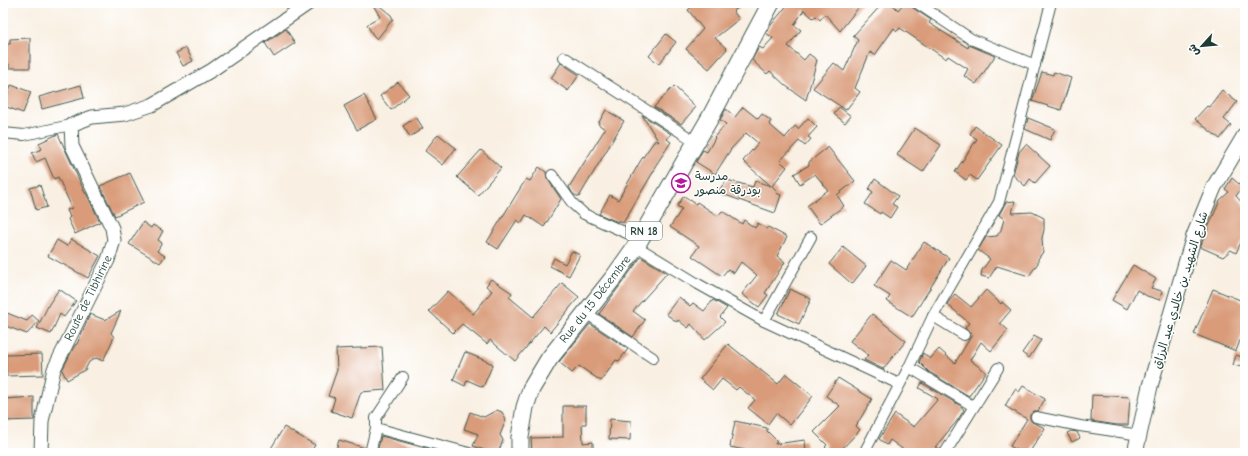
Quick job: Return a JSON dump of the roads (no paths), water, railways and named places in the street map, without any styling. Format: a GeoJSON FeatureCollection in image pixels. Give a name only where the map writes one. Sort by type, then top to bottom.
{"type":"FeatureCollection","features":[{"type":"Feature","properties":{"kind":"main road","name":"Rue du 15 Décembre"},"geometry":{"type":"LineString","coordinates":[[520,453],[522,429],[531,389],[549,359],[614,278],[638,242],[696,142],[771,3]]}},
{"type":"Feature","properties":{"kind":"main road","name":"شارع الشهيد بن خالدي عبد الرزاق"},"geometry":{"type":"LineString","coordinates":[[1135,453],[1150,386],[1194,236],[1214,187],[1245,135]]}},
{"type":"Feature","properties":{"kind":"street"},"geometry":{"type":"LineString","coordinates":[[3,133],[24,135],[71,125],[92,117],[125,114],[152,105],[212,70],[309,3]]}},
{"type":"Feature","properties":{"kind":"street"},"geometry":{"type":"LineString","coordinates":[[917,3],[971,39],[1035,65]]}},
{"type":"Feature","properties":{"kind":"street"},"geometry":{"type":"LineString","coordinates":[[864,453],[909,367],[933,316],[999,202],[1051,3]]}},
{"type":"Feature","properties":{"kind":"street"},"geometry":{"type":"LineString","coordinates":[[564,57],[696,142]]}},
{"type":"Feature","properties":{"kind":"street","name":"Route de Tibhirine"},"geometry":{"type":"LineString","coordinates":[[41,453],[42,421],[54,369],[108,260],[114,240],[112,228],[72,146],[71,125]]}},
{"type":"Feature","properties":{"kind":"street"},"geometry":{"type":"LineString","coordinates":[[552,175],[572,204],[584,214],[638,242],[698,284],[764,321],[899,384]]}},
{"type":"Feature","properties":{"kind":"street"},"geometry":{"type":"LineString","coordinates":[[764,321],[811,237]]}},
{"type":"Feature","properties":{"kind":"street"},"geometry":{"type":"LineString","coordinates":[[586,313],[653,358]]}},
{"type":"Feature","properties":{"kind":"street"},"geometry":{"type":"LineString","coordinates":[[933,316],[964,335]]}},
{"type":"Feature","properties":{"kind":"street"},"geometry":{"type":"LineString","coordinates":[[909,367],[973,406]]}},
{"type":"Feature","properties":{"kind":"street"},"geometry":{"type":"LineString","coordinates":[[945,453],[998,368]]}},
{"type":"Feature","properties":{"kind":"street"},"geometry":{"type":"LineString","coordinates":[[370,453],[376,428],[376,418],[403,377]]}},
{"type":"Feature","properties":{"kind":"street"},"geometry":{"type":"LineString","coordinates":[[1036,417],[1080,426],[1140,435]]}},
{"type":"Feature","properties":{"kind":"street"},"geometry":{"type":"LineString","coordinates":[[376,428],[469,453]]}},
{"type":"Feature","properties":{"kind":"place","name":"مدرسة بودرقة منصور"},"geometry":{"type":"Point","coordinates":[681,183]}}]}
